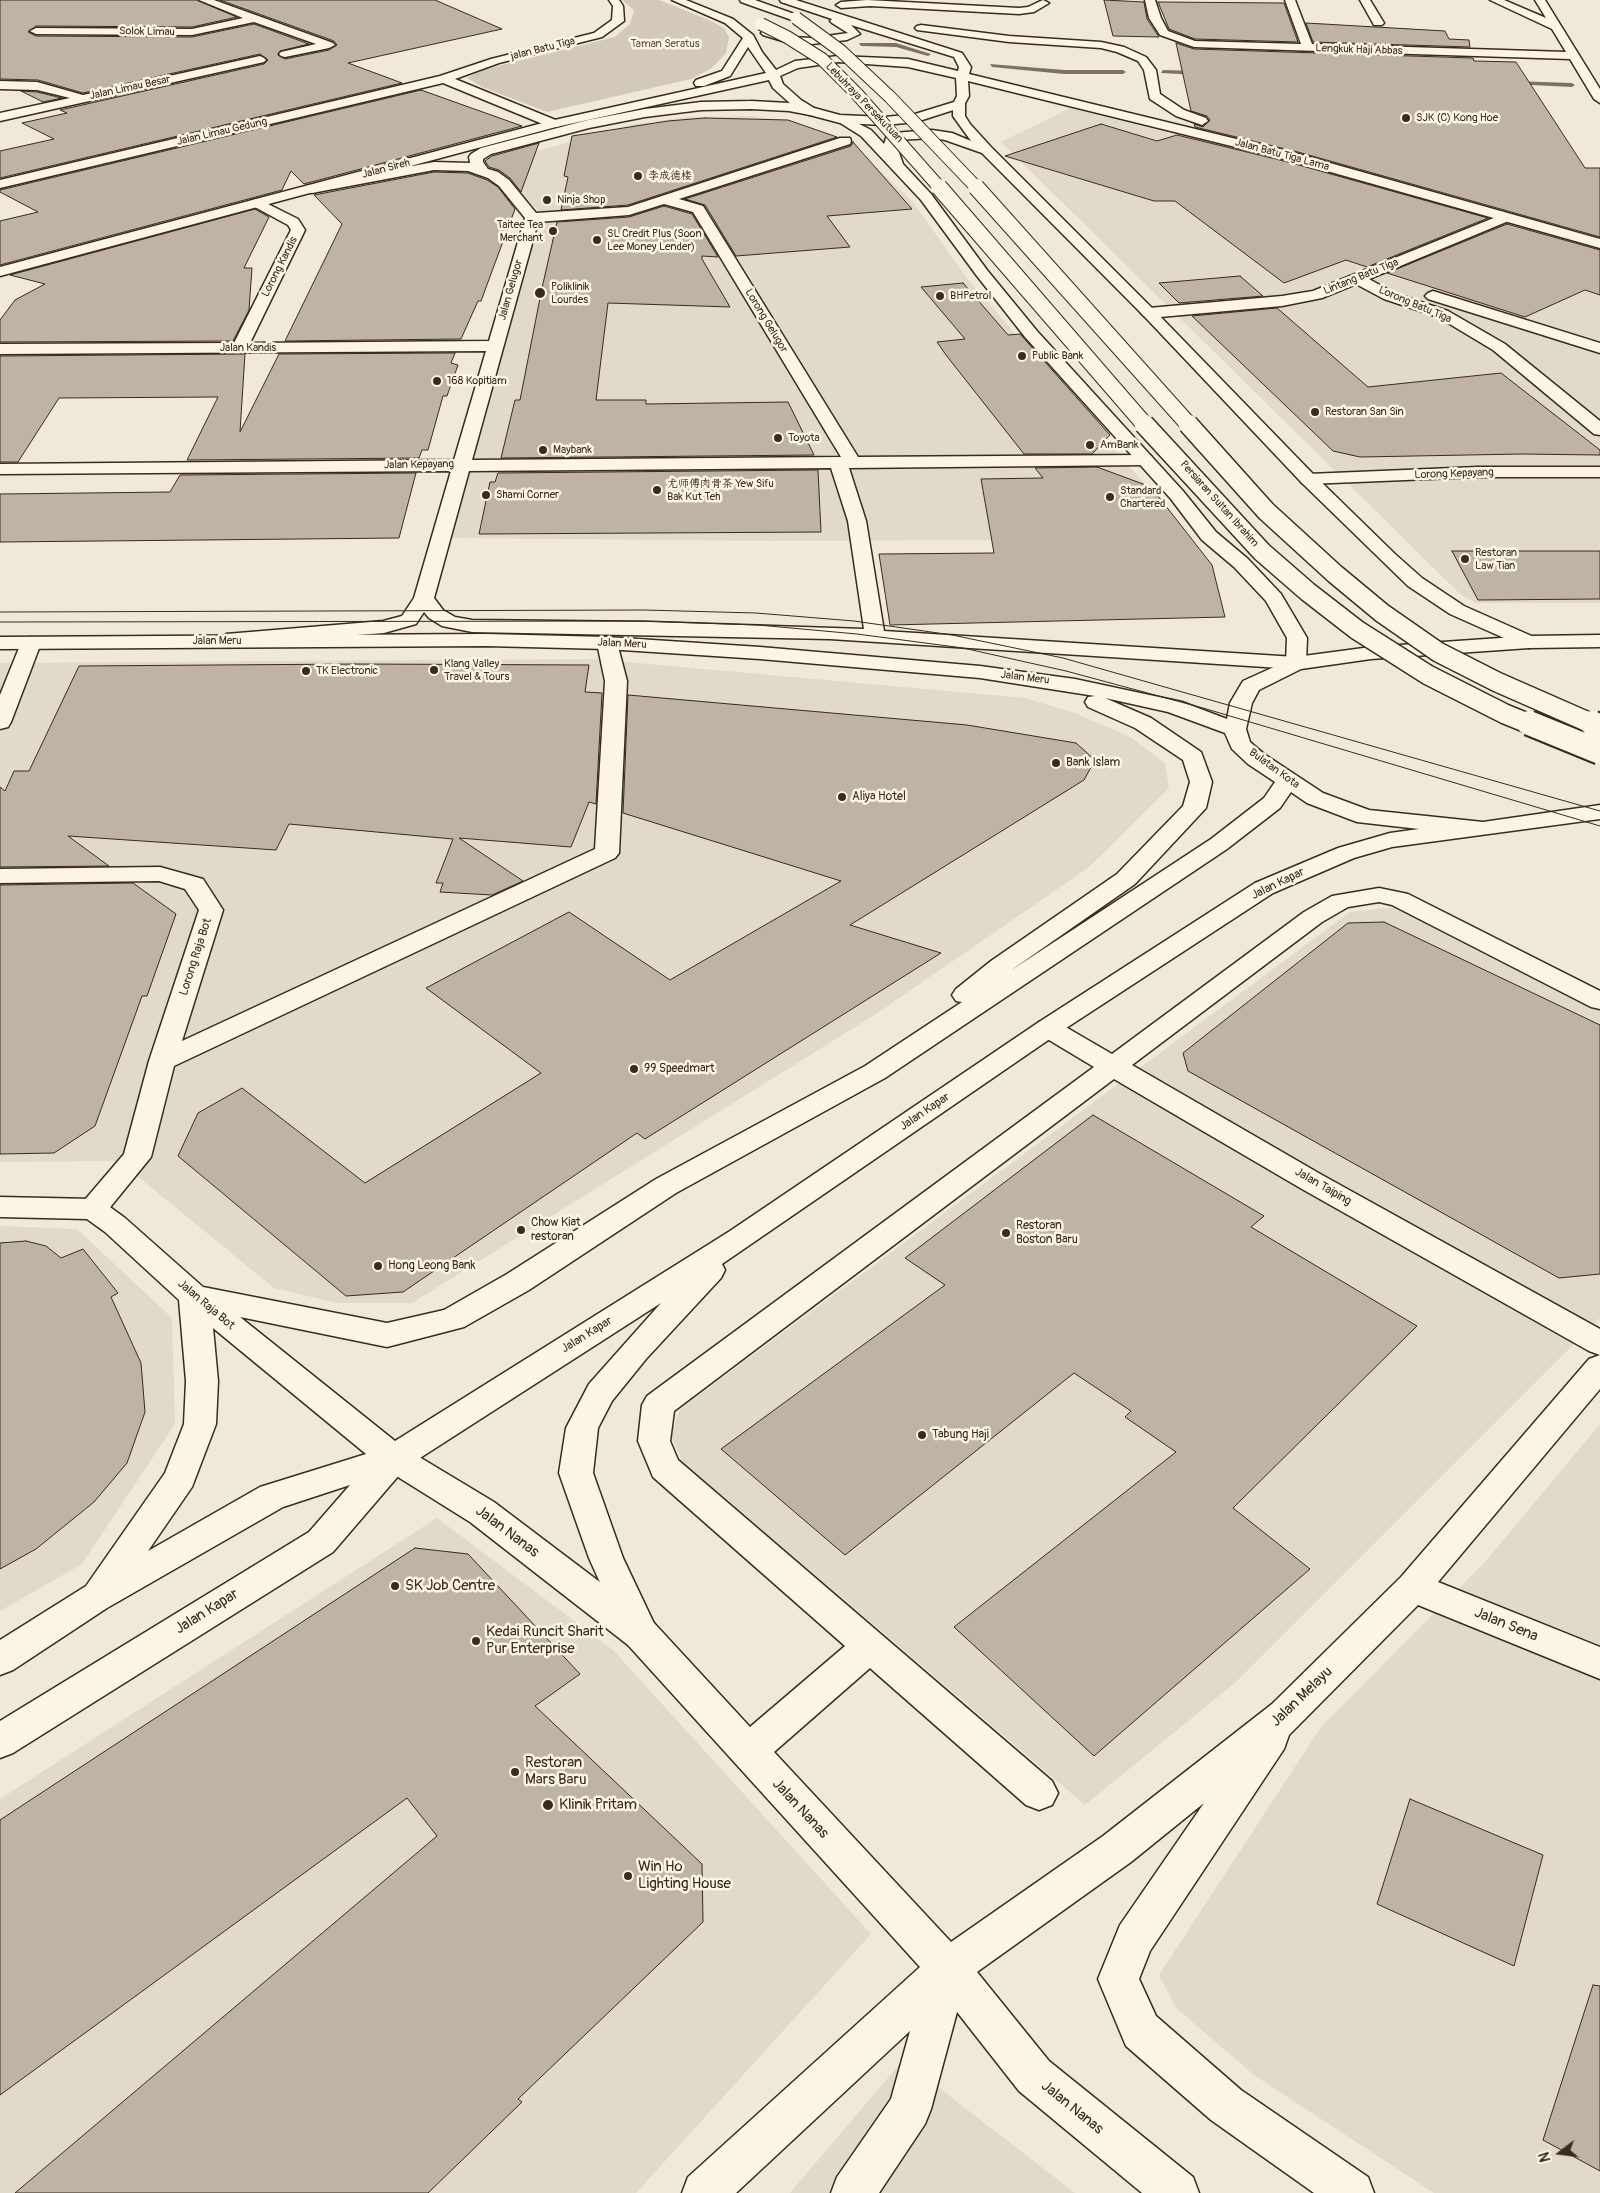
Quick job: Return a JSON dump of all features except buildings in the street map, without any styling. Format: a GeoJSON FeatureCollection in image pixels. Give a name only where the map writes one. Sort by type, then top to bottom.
{"type":"FeatureCollection","features":[{"type":"Feature","properties":{"kind":"main road"},"geometry":{"type":"LineString","coordinates":[[204,0],[329,45],[285,54]]}},
{"type":"Feature","properties":{"kind":"main road","name":"jalan Batu Tiga"},"geometry":{"type":"LineString","coordinates":[[444,79],[496,61],[598,35],[618,21],[618,6],[614,0]]}},
{"type":"Feature","properties":{"kind":"main road"},"geometry":{"type":"LineString","coordinates":[[677,0],[789,40],[826,41],[854,34],[851,28],[789,1]]}},
{"type":"Feature","properties":{"kind":"main road","name":"Lebuhraya Persekutuan"},"geometry":{"type":"LineString","coordinates":[[702,0],[762,24],[822,59],[916,158]]}},
{"type":"Feature","properties":{"kind":"main road","name":"Lebuhraya Persekutuan"},"geometry":{"type":"LineString","coordinates":[[745,0],[796,18],[841,51],[890,97],[950,158],[1266,511],[1382,614],[1438,652],[1496,682],[1600,727]]}},
{"type":"Feature","properties":{"kind":"main road","name":"Lengkuk Haji Abbas"},"geometry":{"type":"LineString","coordinates":[[1150,0],[1155,18],[1164,33],[1194,44],[1573,56]]}},
{"type":"Feature","properties":{"kind":"main road"},"geometry":{"type":"LineString","coordinates":[[1290,0],[1308,48]]}},
{"type":"Feature","properties":{"kind":"main road"},"geometry":{"type":"LineString","coordinates":[[1365,0],[1378,23]]}},
{"type":"Feature","properties":{"kind":"main road"},"geometry":{"type":"LineString","coordinates":[[1494,0],[1554,26]]}},
{"type":"Feature","properties":{"kind":"main road"},"geometry":{"type":"LineString","coordinates":[[1508,0],[1541,1],[1554,26],[1600,99]]}},
{"type":"Feature","properties":{"kind":"main road"},"geometry":{"type":"LineString","coordinates":[[789,1],[958,56]]}},
{"type":"Feature","properties":{"kind":"main road"},"geometry":{"type":"LineString","coordinates":[[877,15],[837,4],[870,3],[1019,11],[1030,10],[1044,3]]}},
{"type":"Feature","properties":{"kind":"main road","name":"Solok Limau"},"geometry":{"type":"LineString","coordinates":[[36,30],[192,32],[256,18]]}},
{"type":"Feature","properties":{"kind":"main road"},"geometry":{"type":"LineString","coordinates":[[729,20],[748,37],[757,53],[774,75],[777,85],[784,93],[810,111]]}},
{"type":"Feature","properties":{"kind":"main road"},"geometry":{"type":"LineString","coordinates":[[1293,157],[1164,104],[1154,96],[1150,70],[1142,59],[1120,49],[1101,45],[1008,39],[917,26],[946,42],[965,67],[962,77],[963,96],[959,104],[959,116],[965,126],[986,150],[1149,313],[1308,479],[1415,582],[1457,610],[1528,642]]}},
{"type":"Feature","properties":{"kind":"main road"},"geometry":{"type":"LineString","coordinates":[[444,79],[554,124],[712,79],[726,73],[748,37]]}},
{"type":"Feature","properties":{"kind":"main road","name":"Jalan Batu Tiga Lama"},"geometry":{"type":"LineString","coordinates":[[774,75],[784,69],[808,62],[859,59],[908,63],[1293,157],[1600,244]]}},
{"type":"Feature","properties":{"kind":"main road","name":"Jalan Limau Besar"},"geometry":{"type":"LineString","coordinates":[[0,117],[260,60]]}},
{"type":"Feature","properties":{"kind":"main road","name":"Jalan Sireh"},"geometry":{"type":"LineString","coordinates":[[0,272],[554,124],[774,75]]}},
{"type":"Feature","properties":{"kind":"main road","name":"Jalan Limau Gedung"},"geometry":{"type":"LineString","coordinates":[[0,184],[444,79]]}},
{"type":"Feature","properties":{"kind":"main road"},"geometry":{"type":"LineString","coordinates":[[0,85],[55,89],[82,98]]}},
{"type":"Feature","properties":{"kind":"main road"},"geometry":{"type":"LineString","coordinates":[[482,170],[476,162],[476,157],[486,151],[588,124],[645,113],[701,106],[751,105],[789,107],[840,118],[885,121],[916,118],[959,104]]}},
{"type":"Feature","properties":{"kind":"main road"},"geometry":{"type":"LineString","coordinates":[[840,118],[866,133],[926,197],[982,273],[1031,334],[1177,495],[1209,536],[1241,563],[1274,598],[1298,638],[1296,664]]}},
{"type":"Feature","properties":{"kind":"main road"},"geometry":{"type":"LineString","coordinates":[[901,171],[890,144],[892,138],[898,136],[932,134],[947,136],[986,150]]}},
{"type":"Feature","properties":{"kind":"main road"},"geometry":{"type":"LineString","coordinates":[[310,189],[434,166],[469,167],[493,175],[504,183],[532,218],[629,211],[845,140]]}},
{"type":"Feature","properties":{"kind":"main road","name":"Persiaran Sultan Ibrahim"},"geometry":{"type":"LineString","coordinates":[[916,158],[1119,396],[1262,552],[1308,592],[1357,630],[1428,675],[1506,714],[1600,752]]}},
{"type":"Feature","properties":{"kind":"main road","name":"Lorong Gelugor"},"geometry":{"type":"LineString","coordinates":[[664,200],[698,209],[846,463],[845,478],[857,521],[874,636]]}},
{"type":"Feature","properties":{"kind":"main road","name":"Lorong Kandis"},"geometry":{"type":"LineString","coordinates":[[239,348],[298,230],[293,222],[258,203]]}},
{"type":"Feature","properties":{"kind":"main road","name":"Jalan Gelugor"},"geometry":{"type":"LineString","coordinates":[[178,642],[384,627],[409,620],[424,598],[532,218]]}},
{"type":"Feature","properties":{"kind":"main road","name":"Lintang Batu Tiga"},"geometry":{"type":"LineString","coordinates":[[1149,313],[1317,296],[1506,218]]}},
{"type":"Feature","properties":{"kind":"main road"},"geometry":{"type":"LineString","coordinates":[[1551,230],[1600,239]]}},
{"type":"Feature","properties":{"kind":"main road","name":"Lorong Batu Tiga"},"geometry":{"type":"LineString","coordinates":[[1358,279],[1416,291],[1600,348]]}},
{"type":"Feature","properties":{"kind":"main road","name":"Lorong Batu Tiga"},"geometry":{"type":"LineString","coordinates":[[1358,279],[1389,296],[1443,314],[1499,347],[1600,430]]}},
{"type":"Feature","properties":{"kind":"main road","name":"Jalan Kandis"},"geometry":{"type":"LineString","coordinates":[[0,349],[495,346]]}},
{"type":"Feature","properties":{"kind":"main road","name":"Jalan Kepayang"},"geometry":{"type":"LineString","coordinates":[[0,469],[1145,460]]}},
{"type":"Feature","properties":{"kind":"main road","name":"Lorong Kepayang"},"geometry":{"type":"LineString","coordinates":[[1308,479],[1478,472],[1600,472]]}},
{"type":"Feature","properties":{"kind":"main road","name":"Jalan Meru"},"geometry":{"type":"LineString","coordinates":[[424,598],[436,614],[449,622],[472,626],[830,632],[1208,656],[1296,664]]}},
{"type":"Feature","properties":{"kind":"main road","name":"Jalan Meru"},"geometry":{"type":"LineString","coordinates":[[0,643],[486,640],[607,643],[770,654],[980,672],[1075,685],[1174,707],[1235,729]]}},
{"type":"Feature","properties":{"kind":"main road"},"geometry":{"type":"LineString","coordinates":[[1235,729],[1241,703],[1251,686],[1296,664],[1371,653],[1528,642],[1600,641]]}},
{"type":"Feature","properties":{"kind":"main road"},"geometry":{"type":"LineString","coordinates":[[0,722],[31,643]]}},
{"type":"Feature","properties":{"kind":"main road"},"geometry":{"type":"LineString","coordinates":[[162,1061],[608,853],[616,681],[607,643]]}},
{"type":"Feature","properties":{"kind":"main road"},"geometry":{"type":"LineString","coordinates":[[875,1072],[1000,966],[1126,879],[1194,808],[1201,782],[1193,757],[1143,723],[1097,702],[980,672]]}},
{"type":"Feature","properties":{"kind":"main road","name":"Bulatan Kota"},"geometry":{"type":"LineString","coordinates":[[1235,729],[1240,744],[1256,759],[1315,798],[1365,817],[1483,830],[1600,812]]}},
{"type":"Feature","properties":{"kind":"main road"},"geometry":{"type":"LineString","coordinates":[[95,1598],[180,1478],[200,1424],[202,1381],[194,1296],[387,1335],[453,1319],[518,1282],[666,1186],[875,1072],[1219,844],[1272,803],[1288,779]]}},
{"type":"Feature","properties":{"kind":"main road","name":"Jalan Kapar"},"geometry":{"type":"LineString","coordinates":[[0,1659],[95,1598],[272,1497],[394,1458],[740,1238],[1048,1028],[1264,888],[1346,853],[1382,843],[1483,830]]}},
{"type":"Feature","properties":{"kind":"main road","name":"Lorong Raja Bot"},"geometry":{"type":"LineString","coordinates":[[0,876],[160,874],[194,884],[212,910],[162,1061],[137,1157],[93,1208]]}},
{"type":"Feature","properties":{"kind":"main road"},"geometry":{"type":"LineString","coordinates":[[1039,1793],[871,1645],[664,1468],[654,1441],[658,1405],[1314,917],[1340,901],[1379,895],[1399,899],[1600,1000]]}},
{"type":"Feature","properties":{"kind":"main road","name":"Jalan Taiping"},"geometry":{"type":"LineString","coordinates":[[1048,1028],[1312,1182],[1600,1343]]}},
{"type":"Feature","properties":{"kind":"main road"},"geometry":{"type":"LineString","coordinates":[[0,1207],[93,1208]]}},
{"type":"Feature","properties":{"kind":"main road","name":"Jalan Raja Bot"},"geometry":{"type":"LineString","coordinates":[[93,1208],[115,1225],[194,1296],[394,1458]]}},
{"type":"Feature","properties":{"kind":"main road"},"geometry":{"type":"LineString","coordinates":[[641,1634],[606,1558],[576,1473],[582,1428],[600,1393],[635,1350],[740,1238]]}},
{"type":"Feature","properties":{"kind":"main road","name":"Jalan Melayu"},"geometry":{"type":"LineString","coordinates":[[704,2193],[948,1968],[1117,1849],[1285,1716],[1413,1587],[1600,1367]]}},
{"type":"Feature","properties":{"kind":"main road","name":"Jalan Kapar"},"geometry":{"type":"LineString","coordinates":[[0,1741],[321,1542],[394,1458]]}},
{"type":"Feature","properties":{"kind":"main road","name":"Jalan Nanas"},"geometry":{"type":"LineString","coordinates":[[394,1458],[482,1512],[641,1634],[948,1968],[1034,2076],[1177,2193]]}},
{"type":"Feature","properties":{"kind":"main road","name":"Jalan Sena"},"geometry":{"type":"LineString","coordinates":[[1413,1587],[1600,1662]]}},
{"type":"Feature","properties":{"kind":"main road"},"geometry":{"type":"LineString","coordinates":[[748,1752],[871,1645]]}},
{"type":"Feature","properties":{"kind":"main road"},"geometry":{"type":"LineString","coordinates":[[1285,1716],[1134,1939],[1118,1979],[1141,2031],[1226,2105],[1352,2193]]}},
{"type":"Feature","properties":{"kind":"main road"},"geometry":{"type":"LineString","coordinates":[[853,2193],[910,2110],[948,1968]]}},
{"type":"Feature","properties":{"kind":"shaded area"},"geometry":{"type":"Polygon","coordinates":[[[1070,108],[1272,159],[1600,253],[1600,603],[1476,603],[1460,594],[1001,142],[1070,108]]]}},
{"type":"Feature","properties":{"kind":"shaded area"},"geometry":{"type":"Polygon","coordinates":[[[750,116],[782,120],[812,129],[859,151],[913,202],[966,277],[1192,539],[768,541],[452,538],[541,214],[510,180],[498,171],[499,165],[509,159],[635,124],[686,117],[750,116]]]}},
{"type":"Feature","properties":{"kind":"shaded area"},"geometry":{"type":"Polygon","coordinates":[[[593,659],[1025,698],[1075,713],[1130,737],[1165,763],[1169,788],[1088,868],[876,1014],[412,1303],[337,1303],[274,1288],[119,1161],[0,1162],[0,663],[593,659]]]}},
{"type":"Feature","properties":{"kind":"shaded area"},"geometry":{"type":"Polygon","coordinates":[[[1396,907],[1600,1011],[1600,1318],[1236,1682],[1085,1805],[682,1461],[671,1435],[680,1409],[1350,912],[1396,907]]]}},
{"type":"Feature","properties":{"kind":"shaded area"},"geometry":{"type":"Polygon","coordinates":[[[0,1226],[77,1229],[172,1318],[175,1424],[82,1564],[0,1611],[0,1226]]]}},
{"type":"Feature","properties":{"kind":"shaded area"},"geometry":{"type":"Polygon","coordinates":[[[1600,1424],[1600,2193],[1434,2193],[1254,2075],[1176,2008],[1159,1975],[1321,1727],[1485,1562],[1600,1424]]]}},
{"type":"Feature","properties":{"kind":"shaded area"},"geometry":{"type":"Polygon","coordinates":[[[437,1518],[613,1650],[871,1934],[636,2193],[0,2193],[0,1799],[437,1518]]]}},
{"type":"Feature","properties":{"kind":"shaded area"},"geometry":{"type":"Polygon","coordinates":[[[903,2060],[1075,2193],[790,2193],[903,2060]]]}},
{"type":"Feature","properties":{"kind":"green space","name":"Taman Seratus"},"geometry":{"type":"Polygon","coordinates":[[[622,0],[659,0],[709,20],[724,28],[729,37],[726,53],[712,68],[691,79],[547,112],[482,87],[467,78],[482,70],[615,37],[630,24],[634,10],[622,0]]]}},
{"type":"Feature","properties":{"kind":"waterway"},"geometry":{"type":"LineString","coordinates":[[861,44],[896,45],[928,54]]}},
{"type":"Feature","properties":{"kind":"waterway"},"geometry":{"type":"LineString","coordinates":[[992,65],[1064,72],[1123,72]]}},
{"type":"Feature","properties":{"kind":"waterway"},"geometry":{"type":"LineString","coordinates":[[1163,72],[1198,73]]}},
{"type":"Feature","properties":{"kind":"waterway"},"geometry":{"type":"LineString","coordinates":[[1513,83],[1572,85]]}},
{"type":"Feature","properties":{"kind":"tram line"},"geometry":{"type":"LineString","coordinates":[[0,612],[644,610],[756,613],[854,621],[952,635],[1063,658],[1600,811]]}},
{"type":"Feature","properties":{"kind":"tram line"},"geometry":{"type":"LineString","coordinates":[[0,622],[639,621],[758,625],[857,634],[963,648],[1066,671],[1203,708],[1600,826]]}},
{"type":"Feature","properties":{"kind":"place","name":"SJK (C) Kong Hoe"},"geometry":{"type":"Point","coordinates":[1406,118]}},
{"type":"Feature","properties":{"kind":"place","name":"李成德楼"},"geometry":{"type":"Point","coordinates":[638,176]}},
{"type":"Feature","properties":{"kind":"place","name":"Ninja Shop"},"geometry":{"type":"Point","coordinates":[547,200]}},
{"type":"Feature","properties":{"kind":"place","name":"Taitee Tea Merchant"},"geometry":{"type":"Point","coordinates":[553,231]}},
{"type":"Feature","properties":{"kind":"place","name":"SL Credit Plus (Soon Lee Money Lender)"},"geometry":{"type":"Point","coordinates":[597,240]}},
{"type":"Feature","properties":{"kind":"place","name":"Poliklinik Lourdes"},"geometry":{"type":"Point","coordinates":[540,293]}},
{"type":"Feature","properties":{"kind":"place","name":"BHPetrol"},"geometry":{"type":"Point","coordinates":[940,296]}},
{"type":"Feature","properties":{"kind":"place","name":"Public Bank"},"geometry":{"type":"Point","coordinates":[1022,356]}},
{"type":"Feature","properties":{"kind":"place","name":"168 Kopitiam"},"geometry":{"type":"Point","coordinates":[437,381]}},
{"type":"Feature","properties":{"kind":"place","name":"Restoran San Sin"},"geometry":{"type":"Point","coordinates":[1315,412]}},
{"type":"Feature","properties":{"kind":"place","name":"Toyota"},"geometry":{"type":"Point","coordinates":[778,438]}},
{"type":"Feature","properties":{"kind":"place","name":"AmBank"},"geometry":{"type":"Point","coordinates":[1090,445]}},
{"type":"Feature","properties":{"kind":"place","name":"Maybank"},"geometry":{"type":"Point","coordinates":[543,450]}},
{"type":"Feature","properties":{"kind":"place","name":"尤师傅肉骨茶 Yew Sifu Bak Kut Teh"},"geometry":{"type":"Point","coordinates":[657,490]}},
{"type":"Feature","properties":{"kind":"place","name":"Shami Corner"},"geometry":{"type":"Point","coordinates":[486,495]}},
{"type":"Feature","properties":{"kind":"place","name":"Standard Chartered"},"geometry":{"type":"Point","coordinates":[1110,497]}},
{"type":"Feature","properties":{"kind":"place","name":"Restoran Law Tian"},"geometry":{"type":"Point","coordinates":[1465,559]}},
{"type":"Feature","properties":{"kind":"place","name":"Klang Valley Travel & Tours"},"geometry":{"type":"Point","coordinates":[434,670]}},
{"type":"Feature","properties":{"kind":"place","name":"TK Electronic"},"geometry":{"type":"Point","coordinates":[306,671]}},
{"type":"Feature","properties":{"kind":"place","name":"Bank Islam"},"geometry":{"type":"Point","coordinates":[1056,763]}},
{"type":"Feature","properties":{"kind":"place","name":"Aliya Hotel"},"geometry":{"type":"Point","coordinates":[842,797]}},
{"type":"Feature","properties":{"kind":"place","name":"99 Speedmart"},"geometry":{"type":"Point","coordinates":[634,1069]}},
{"type":"Feature","properties":{"kind":"place","name":"Chow Kiat restoran"},"geometry":{"type":"Point","coordinates":[521,1230]}},
{"type":"Feature","properties":{"kind":"place","name":"Restoran Boston Baru"},"geometry":{"type":"Point","coordinates":[1006,1233]}},
{"type":"Feature","properties":{"kind":"place","name":"Hong Leong Bank"},"geometry":{"type":"Point","coordinates":[378,1266]}},
{"type":"Feature","properties":{"kind":"place","name":"Tabung Haji"},"geometry":{"type":"Point","coordinates":[922,1435]}},
{"type":"Feature","properties":{"kind":"place","name":"SK Job Centre"},"geometry":{"type":"Point","coordinates":[395,1586]}},
{"type":"Feature","properties":{"kind":"place","name":"Kedai Runcit Sharit Pur Enterprise"},"geometry":{"type":"Point","coordinates":[476,1641]}},
{"type":"Feature","properties":{"kind":"place","name":"Restoran Mars Baru"},"geometry":{"type":"Point","coordinates":[515,1772]}},
{"type":"Feature","properties":{"kind":"place","name":"Klinik Pritam"},"geometry":{"type":"Point","coordinates":[548,1805]}},
{"type":"Feature","properties":{"kind":"place","name":"Win Ho Lighting House"},"geometry":{"type":"Point","coordinates":[628,1876]}}]}
